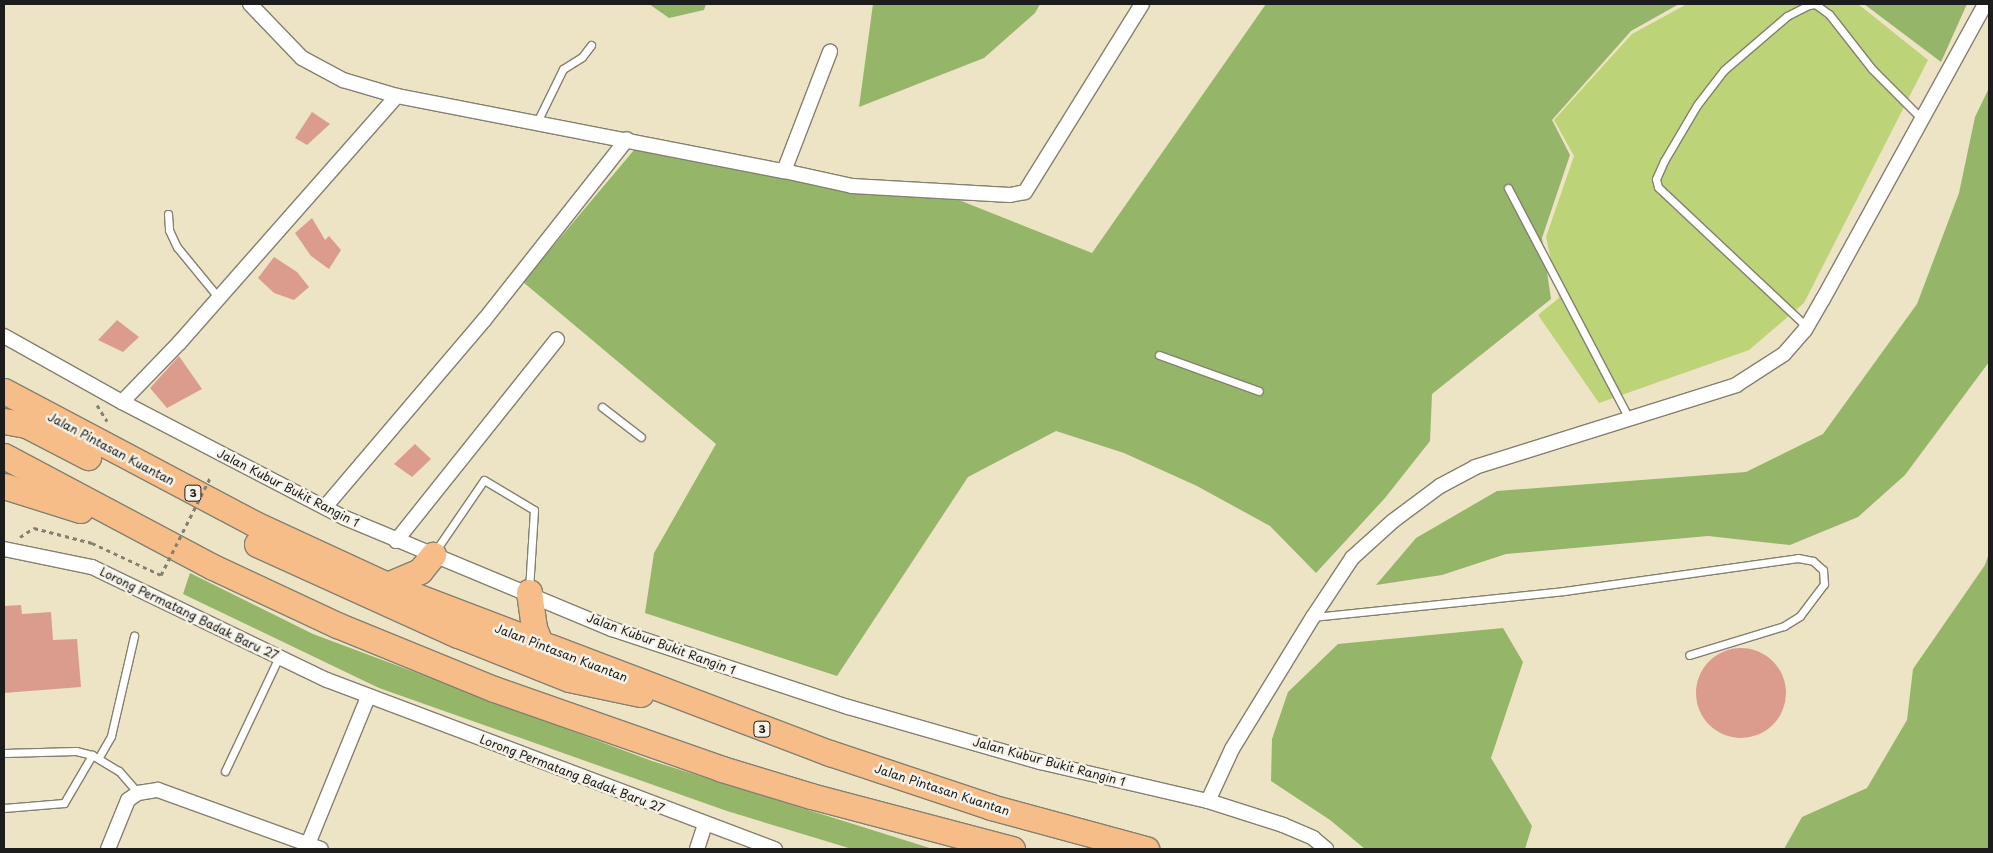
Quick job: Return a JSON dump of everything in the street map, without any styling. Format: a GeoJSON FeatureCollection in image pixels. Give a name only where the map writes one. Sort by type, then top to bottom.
{"type":"FeatureCollection","features":[{"type":"Feature","properties":{"kind":"highway","name":"Jalan Pintasan Kuantan"},"geometry":{"type":"LineString","coordinates":[[4,391],[253,523],[387,585],[673,696],[913,782],[1146,849]]}},
{"type":"Feature","properties":{"kind":"highway"},"geometry":{"type":"LineString","coordinates":[[4,421],[26,426],[253,542],[458,635],[584,683],[629,694],[673,696]]}},
{"type":"Feature","properties":{"kind":"highway"},"geometry":{"type":"LineString","coordinates":[[4,456],[142,531],[337,625],[494,689],[748,777],[1012,849]]}},
{"type":"Feature","properties":{"kind":"highway"},"geometry":{"type":"LineString","coordinates":[[4,486],[142,531]]}},
{"type":"Feature","properties":{"kind":"highway"},"geometry":{"type":"LineString","coordinates":[[387,585],[420,571],[433,555]]}},
{"type":"Feature","properties":{"kind":"highway"},"geometry":{"type":"LineString","coordinates":[[529,592],[534,628],[541,645]]}},
{"type":"Feature","properties":{"kind":"street"},"geometry":{"type":"LineString","coordinates":[[250,4],[313,66],[343,80],[397,96],[627,139],[852,186],[1010,195],[1025,192],[1142,4]]}},
{"type":"Feature","properties":{"kind":"street"},"geometry":{"type":"LineString","coordinates":[[1208,801],[1232,749],[1313,617],[1352,558],[1393,521],[1440,486],[1475,467],[1628,417],[1736,385],[1784,354],[1807,327],[1985,4]]}},
{"type":"Feature","properties":{"kind":"street"},"geometry":{"type":"LineString","coordinates":[[784,171],[830,52]]}},
{"type":"Feature","properties":{"kind":"street"},"geometry":{"type":"LineString","coordinates":[[122,402],[218,298],[397,96]]}},
{"type":"Feature","properties":{"kind":"street"},"geometry":{"type":"LineString","coordinates":[[325,508],[485,319],[627,139]]}},
{"type":"Feature","properties":{"kind":"street","name":"Jalan Kubur Bukit Rangin 1"},"geometry":{"type":"LineString","coordinates":[[4,336],[88,384],[325,508],[396,541],[529,592],[612,629],[697,655],[775,685],[1040,762],[1208,801],[1283,825],[1313,838],[1326,849]]}},
{"type":"Feature","properties":{"kind":"street"},"geometry":{"type":"LineString","coordinates":[[396,541],[557,339]]}},
{"type":"Feature","properties":{"kind":"street","name":"Lorong Permatang Badak Baru 27"},"geometry":{"type":"LineString","coordinates":[[10,551],[92,567],[279,657],[368,697],[775,849]]}},
{"type":"Feature","properties":{"kind":"street"},"geometry":{"type":"LineString","coordinates":[[108,849],[122,810],[138,793],[148,790],[170,792],[315,847],[368,697]]}},
{"type":"Feature","properties":{"kind":"street"},"geometry":{"type":"LineString","coordinates":[[697,849],[704,824]]}},
{"type":"Feature","properties":{"kind":"lane"},"geometry":{"type":"LineString","coordinates":[[1807,327],[1658,187],[1656,179],[1664,161],[1697,105],[1724,70],[1787,16],[1815,4],[1829,14],[1872,69],[1922,119]]}},
{"type":"Feature","properties":{"kind":"lane"},"geometry":{"type":"LineString","coordinates":[[537,122],[564,69],[582,57],[591,45]]}},
{"type":"Feature","properties":{"kind":"lane"},"geometry":{"type":"LineString","coordinates":[[1508,188],[1628,417]]}},
{"type":"Feature","properties":{"kind":"lane"},"geometry":{"type":"LineString","coordinates":[[168,214],[169,230],[177,246],[218,298]]}},
{"type":"Feature","properties":{"kind":"lane"},"geometry":{"type":"LineString","coordinates":[[1159,355],[1259,391]]}},
{"type":"Feature","properties":{"kind":"lane"},"geometry":{"type":"LineString","coordinates":[[602,407],[642,437]]}},
{"type":"Feature","properties":{"kind":"lane"},"geometry":{"type":"LineString","coordinates":[[433,555],[484,480],[534,510],[529,592]]}},
{"type":"Feature","properties":{"kind":"lane"},"geometry":{"type":"LineString","coordinates":[[1313,617],[1564,591],[1798,558],[1813,561],[1823,570],[1824,584],[1800,616],[1784,626],[1689,654]]}},
{"type":"Feature","properties":{"kind":"lane"},"geometry":{"type":"LineString","coordinates":[[4,808],[64,803],[95,756],[111,736],[134,636]]}},
{"type":"Feature","properties":{"kind":"lane"},"geometry":{"type":"LineString","coordinates":[[225,771],[279,657]]}},
{"type":"Feature","properties":{"kind":"lane"},"geometry":{"type":"LineString","coordinates":[[4,753],[76,750],[95,756],[118,772],[138,793]]}},
{"type":"Feature","properties":{"kind":"path"},"geometry":{"type":"LineString","coordinates":[[88,384],[99,410],[107,422],[115,427]]}},
{"type":"Feature","properties":{"kind":"path"},"geometry":{"type":"LineString","coordinates":[[10,551],[20,537],[34,528],[92,543],[161,575],[210,478]]}},
{"type":"Feature","properties":{"kind":"green space"},"geometry":{"type":"Polygon","coordinates":[[[649,4],[706,4],[704,10],[669,18],[649,4]]]}},
{"type":"Feature","properties":{"kind":"green space"},"geometry":{"type":"Polygon","coordinates":[[[873,4],[1040,4],[1035,13],[984,58],[859,107],[873,4]]]}},
{"type":"Feature","properties":{"kind":"green space"},"geometry":{"type":"Polygon","coordinates":[[[1266,4],[1679,4],[1631,31],[1552,120],[1570,155],[1542,238],[1551,299],[1432,394],[1430,441],[1385,498],[1316,573],[1270,526],[1197,486],[1124,453],[1056,431],[968,477],[837,676],[645,613],[654,553],[716,444],[523,282],[634,150],[824,181],[926,187],[1092,253],[1266,4]]]}},
{"type":"Feature","properties":{"kind":"green space"},"geometry":{"type":"Polygon","coordinates":[[[1687,4],[1858,4],[1928,60],[1804,303],[1749,350],[1599,403],[1538,315],[1559,298],[1546,237],[1574,156],[1554,120],[1632,34],[1687,4]]]}},
{"type":"Feature","properties":{"kind":"green space"},"geometry":{"type":"Polygon","coordinates":[[[1864,4],[1967,4],[1941,62],[1864,4]]]}},
{"type":"Feature","properties":{"kind":"green space"},"geometry":{"type":"Polygon","coordinates":[[[1989,88],[1989,362],[1905,475],[1858,517],[1790,545],[1708,536],[1506,554],[1442,575],[1376,585],[1416,538],[1497,491],[1746,472],[1823,434],[1917,304],[1959,193],[1975,117],[1989,88]]]}},
{"type":"Feature","properties":{"kind":"green space"},"geometry":{"type":"Polygon","coordinates":[[[1989,553],[1989,849],[1784,849],[1802,817],[1867,788],[1907,720],[1913,669],[1985,565],[1989,553]]]}},
{"type":"Feature","properties":{"kind":"green space"},"geometry":{"type":"Polygon","coordinates":[[[190,573],[313,634],[652,761],[933,849],[852,849],[727,811],[379,688],[183,594],[190,573]]]}},
{"type":"Feature","properties":{"kind":"green space"},"geometry":{"type":"Polygon","coordinates":[[[1503,628],[1523,662],[1491,758],[1532,826],[1525,849],[1365,849],[1330,820],[1271,781],[1272,739],[1288,692],[1338,644],[1503,628]]]}},
{"type":"Feature","properties":{"kind":"building"},"geometry":{"type":"Polygon","coordinates":[[[312,112],[330,124],[307,145],[295,138],[312,112]]]}},
{"type":"Feature","properties":{"kind":"building"},"geometry":{"type":"Polygon","coordinates":[[[312,218],[325,240],[329,236],[341,250],[329,269],[311,256],[295,233],[312,218]]]}},
{"type":"Feature","properties":{"kind":"building"},"geometry":{"type":"Polygon","coordinates":[[[274,257],[297,272],[309,287],[294,300],[274,293],[258,278],[274,257]]]}},
{"type":"Feature","properties":{"kind":"building"},"geometry":{"type":"Polygon","coordinates":[[[117,320],[139,337],[123,352],[98,340],[117,320]]]}},
{"type":"Feature","properties":{"kind":"building"},"geometry":{"type":"Polygon","coordinates":[[[179,356],[202,389],[167,408],[150,388],[179,356]]]}},
{"type":"Feature","properties":{"kind":"building"},"geometry":{"type":"Polygon","coordinates":[[[415,444],[431,459],[412,477],[394,464],[415,444]]]}},
{"type":"Feature","properties":{"kind":"building"},"geometry":{"type":"Polygon","coordinates":[[[21,605],[22,614],[51,612],[53,640],[77,639],[81,687],[4,693],[4,606],[21,605]]]}},
{"type":"Feature","properties":{"kind":"building"},"geometry":{"type":"Polygon","coordinates":[[[1741,648],[1758,652],[1773,661],[1782,676],[1786,693],[1782,710],[1773,725],[1758,734],[1741,738],[1724,734],[1709,725],[1700,710],[1696,693],[1700,676],[1709,661],[1724,652],[1741,648]]]}}]}
